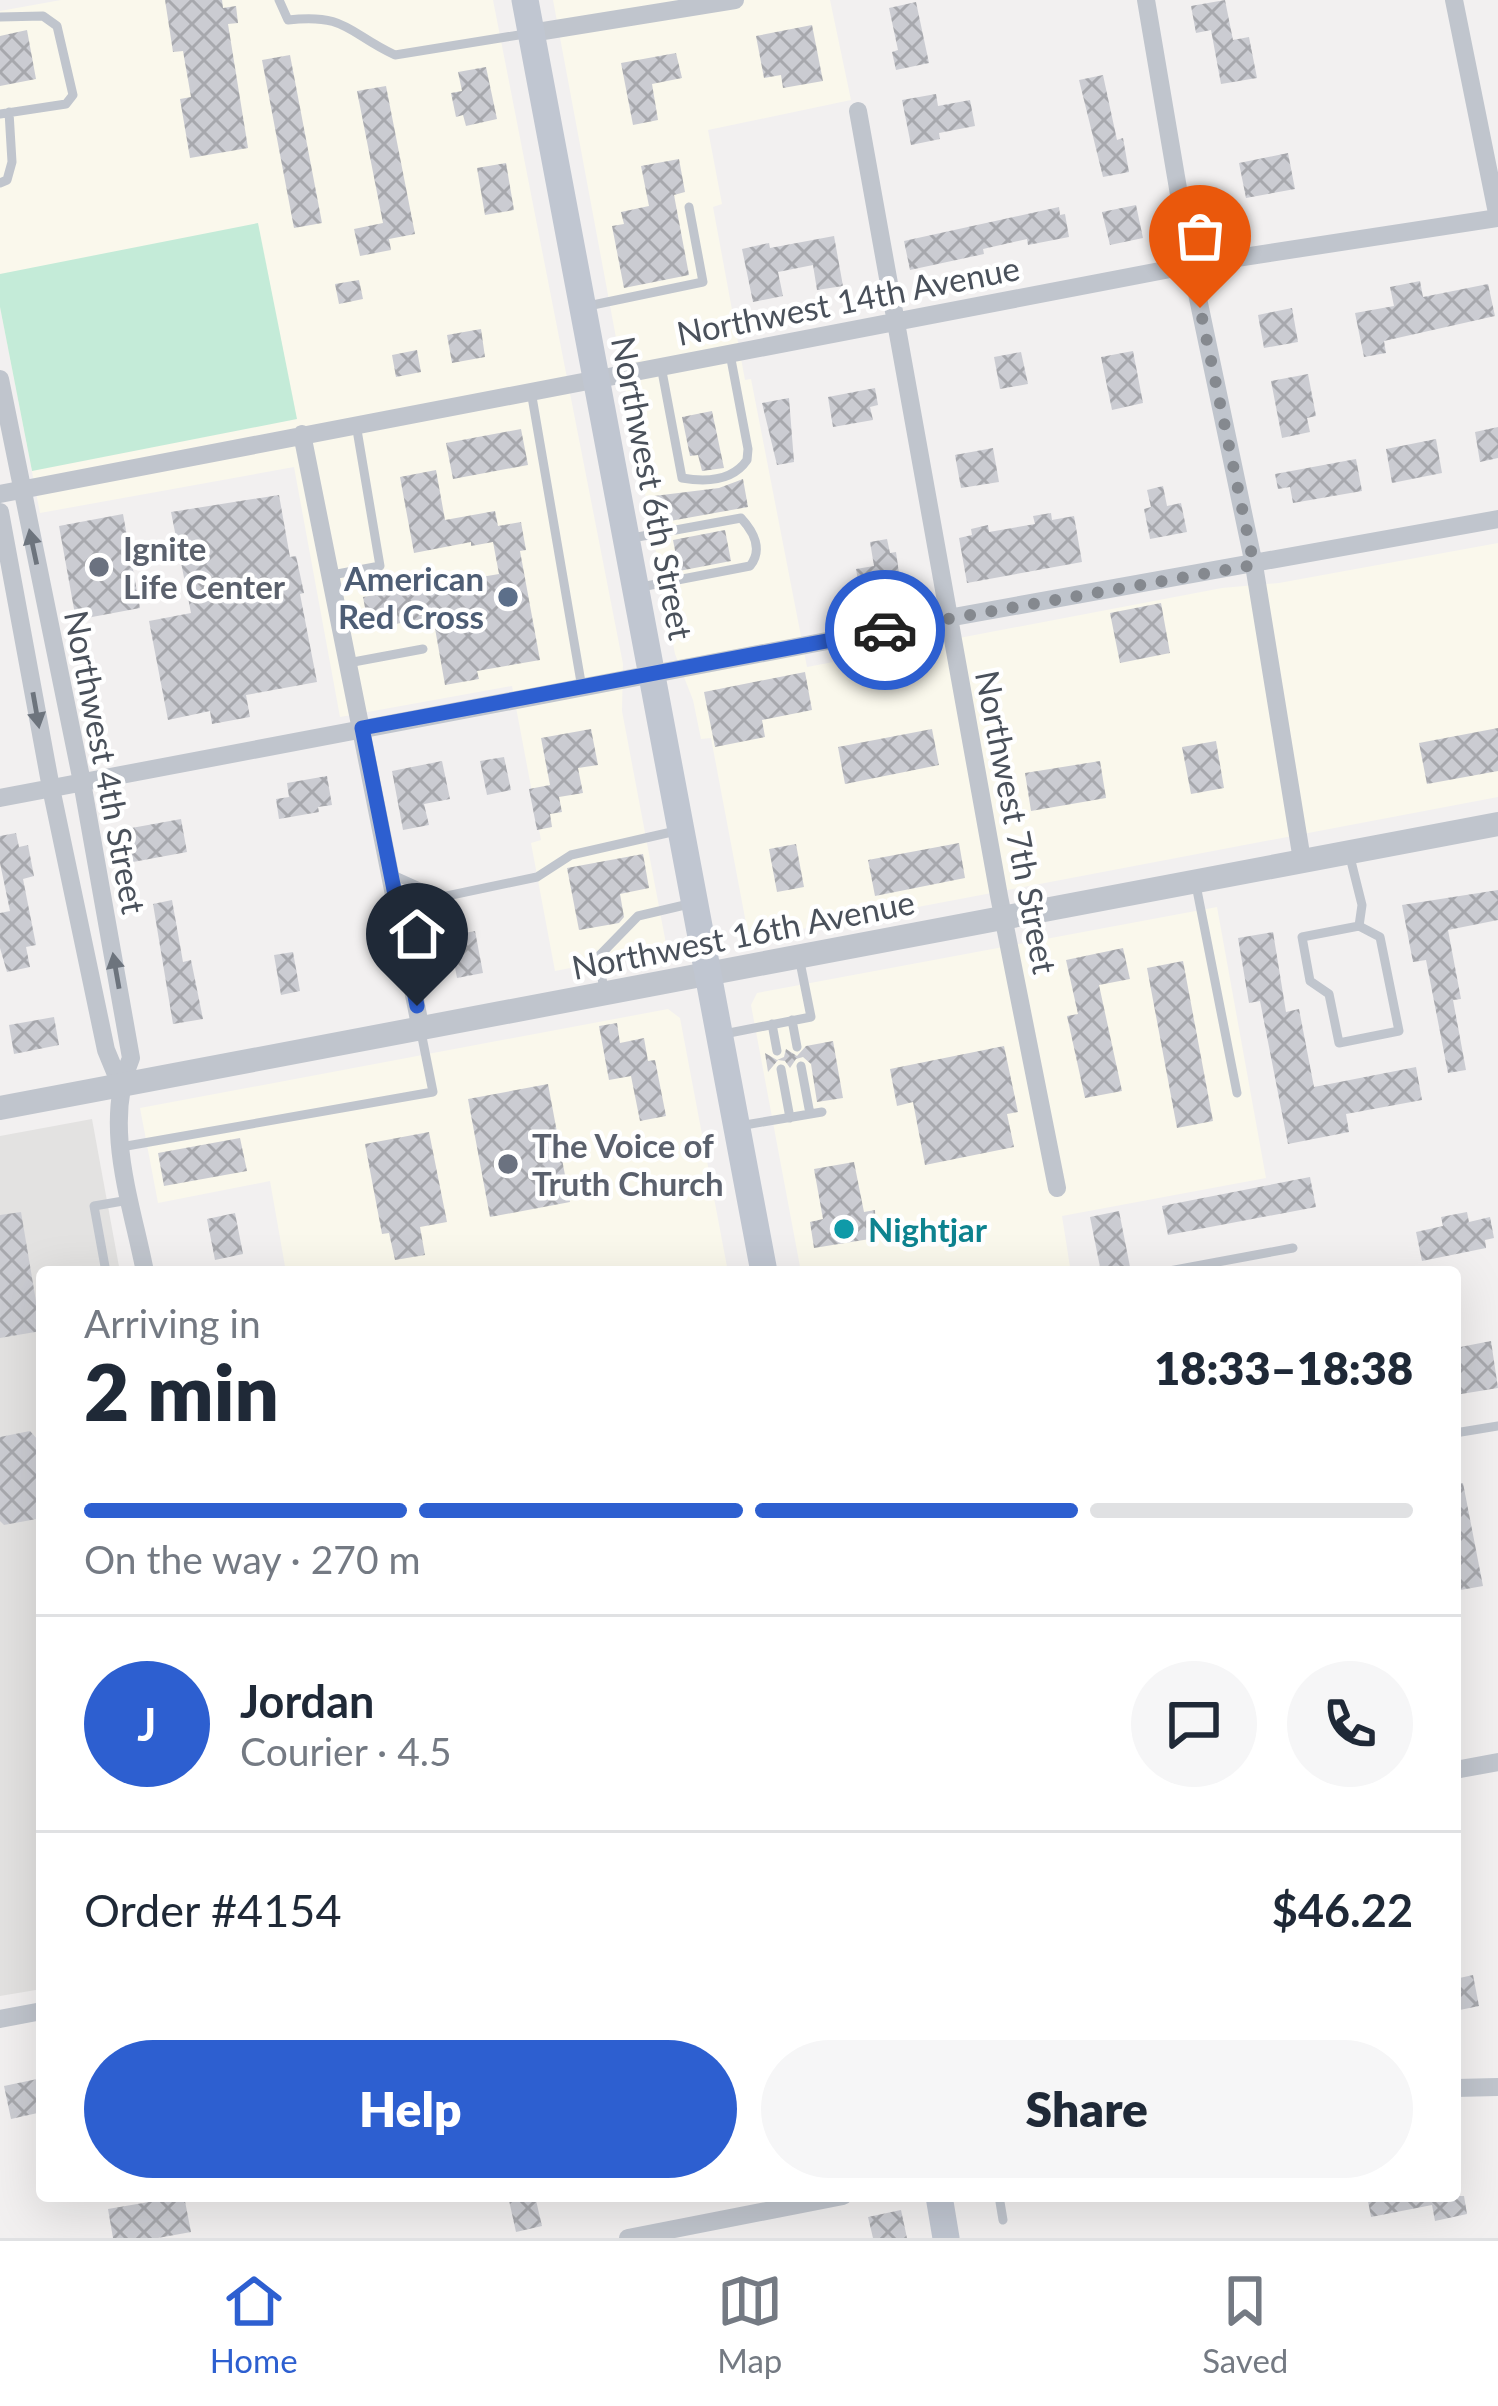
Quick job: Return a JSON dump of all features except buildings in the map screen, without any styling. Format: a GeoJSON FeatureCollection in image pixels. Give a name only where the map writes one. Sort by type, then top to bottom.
{"type":"FeatureCollection","features":[{"type":"Feature","properties":{"kind":"main road","name":"Northwest 6th Street"},"geometry":{"type":"LineString","coordinates":[[525,0],[763,1266]]}},
{"type":"Feature","properties":{"kind":"main road"},"geometry":{"type":"LineString","coordinates":[[940,2202],[946,2238]]}},
{"type":"Feature","properties":{"kind":"street"},"geometry":{"type":"LineString","coordinates":[[531,33],[735,0]]}},
{"type":"Feature","properties":{"kind":"street"},"geometry":{"type":"LineString","coordinates":[[1146,0],[1191,265],[1254,565],[1302,860]]}},
{"type":"Feature","properties":{"kind":"street"},"geometry":{"type":"LineString","coordinates":[[1454,0],[1498,218]]}},
{"type":"Feature","properties":{"kind":"street","name":"Northwest 7th Street"},"geometry":{"type":"LineString","coordinates":[[858,111],[948,618],[1058,1188]]}},
{"type":"Feature","properties":{"kind":"street","name":"Northwest 14th Avenue"},"geometry":{"type":"LineString","coordinates":[[0,494],[1191,265],[1498,218]]}},
{"type":"Feature","properties":{"kind":"street","name":"Northwest 4th Street"},"geometry":{"type":"LineString","coordinates":[[0,379],[82,782],[131,1058],[120,1084],[117,1119],[144,1266]]}},
{"type":"Feature","properties":{"kind":"street"},"geometry":{"type":"LineString","coordinates":[[302,434],[421,1030]]}},
{"type":"Feature","properties":{"kind":"street","name":"Northwest 4th Street"},"geometry":{"type":"LineString","coordinates":[[0,512],[51,788],[106,1050],[120,1084]]}},
{"type":"Feature","properties":{"kind":"street"},"geometry":{"type":"LineString","coordinates":[[0,798],[1498,519]]}},
{"type":"Feature","properties":{"kind":"street","name":"Northwest 16th Avenue"},"geometry":{"type":"LineString","coordinates":[[0,1108],[1498,824]]}},
{"type":"Feature","properties":{"kind":"street"},"geometry":{"type":"LineString","coordinates":[[1461,1769],[1498,1762]]}},
{"type":"Feature","properties":{"kind":"street"},"geometry":{"type":"LineString","coordinates":[[0,2019],[36,2012]]}},
{"type":"Feature","properties":{"kind":"street"},"geometry":{"type":"LineString","coordinates":[[1461,2087],[1498,2087]]}},
{"type":"Feature","properties":{"kind":"street"},"geometry":{"type":"LineString","coordinates":[[628,2238],[812,2202]]}},
{"type":"Feature","properties":{"kind":"lane"},"geometry":{"type":"LineString","coordinates":[[279,0],[288,20],[318,16],[341,22],[395,55],[531,33]]}},
{"type":"Feature","properties":{"kind":"lane"},"geometry":{"type":"LineString","coordinates":[[0,17],[43,16],[57,26],[73,95],[66,104],[4,113],[12,162],[7,180],[0,183]]}},
{"type":"Feature","properties":{"kind":"lane"},"geometry":{"type":"LineString","coordinates":[[583,307],[703,281],[689,207]]}},
{"type":"Feature","properties":{"kind":"lane"},"geometry":{"type":"LineString","coordinates":[[661,366],[682,478],[702,481],[731,476],[747,460],[748,449],[730,353]]}},
{"type":"Feature","properties":{"kind":"lane"},"geometry":{"type":"LineString","coordinates":[[531,391],[582,688]]}},
{"type":"Feature","properties":{"kind":"lane"},"geometry":{"type":"LineString","coordinates":[[331,575],[380,566],[356,424]]}},
{"type":"Feature","properties":{"kind":"lane"},"geometry":{"type":"LineString","coordinates":[[626,539],[741,518],[757,543],[750,566],[635,588]]}},
{"type":"Feature","properties":{"kind":"lane"},"geometry":{"type":"LineString","coordinates":[[349,663],[423,649]]}},
{"type":"Feature","properties":{"kind":"lane"},"geometry":{"type":"LineString","coordinates":[[390,874],[442,897],[537,878],[571,855],[681,830]]}},
{"type":"Feature","properties":{"kind":"lane"},"geometry":{"type":"LineString","coordinates":[[1348,851],[1362,905],[1359,926]]}},
{"type":"Feature","properties":{"kind":"lane"},"geometry":{"type":"LineString","coordinates":[[1196,880],[1237,1094]]}},
{"type":"Feature","properties":{"kind":"lane"},"geometry":{"type":"LineString","coordinates":[[604,994],[598,956],[638,916],[694,903]]}},
{"type":"Feature","properties":{"kind":"lane"},"geometry":{"type":"LineString","coordinates":[[1359,926],[1380,938],[1399,1031],[1339,1043],[1329,994],[1310,981],[1302,937],[1359,926]]}},
{"type":"Feature","properties":{"kind":"lane"},"geometry":{"type":"LineString","coordinates":[[720,1035],[811,1017],[799,956]]}},
{"type":"Feature","properties":{"kind":"lane"},"geometry":{"type":"LineString","coordinates":[[792,1021],[797,1047]]}},
{"type":"Feature","properties":{"kind":"lane"},"geometry":{"type":"LineString","coordinates":[[772,1024],[777,1051]]}},
{"type":"Feature","properties":{"kind":"lane"},"geometry":{"type":"LineString","coordinates":[[121,1147],[433,1092],[421,1030]]}},
{"type":"Feature","properties":{"kind":"lane"},"geometry":{"type":"LineString","coordinates":[[801,1066],[810,1114]]}},
{"type":"Feature","properties":{"kind":"lane"},"geometry":{"type":"LineString","coordinates":[[781,1070],[790,1118]]}},
{"type":"Feature","properties":{"kind":"lane"},"geometry":{"type":"LineString","coordinates":[[737,1127],[822,1112]]}},
{"type":"Feature","properties":{"kind":"lane"},"geometry":{"type":"LineString","coordinates":[[105,1266],[94,1206],[131,1199]]}},
{"type":"Feature","properties":{"kind":"lane"},"geometry":{"type":"LineString","coordinates":[[1196,1266],[1293,1248]]}},
{"type":"Feature","properties":{"kind":"lane"},"geometry":{"type":"LineString","coordinates":[[1461,1432],[1498,1426]]}},
{"type":"Feature","properties":{"kind":"lane"},"geometry":{"type":"LineString","coordinates":[[1000,2202],[1003,2220]]}},
{"type":"Feature","properties":{"kind":"shaded area"},"geometry":{"type":"Polygon","coordinates":[[[61,0],[493,0],[623,664],[622,711],[667,949],[555,971],[531,843],[541,840],[512,686],[340,717],[294,467],[40,513],[0,307],[0,11],[61,0]]]}},
{"type":"Feature","properties":{"kind":"shaded area"},"geometry":{"type":"Polygon","coordinates":[[[553,0],[830,0],[851,100],[708,130],[722,204],[713,207],[807,667],[1222,588],[1279,583],[1498,543],[1498,797],[749,939],[711,738],[701,739],[693,700],[675,654],[553,0]]]}},
{"type":"Feature","properties":{"kind":"shaded area"},"geometry":{"type":"Polygon","coordinates":[[[1217,907],[1266,1178],[1062,1216],[1070,1266],[800,1266],[751,1005],[757,993],[1217,907]]]}},
{"type":"Feature","properties":{"kind":"shaded area"},"geometry":{"type":"Polygon","coordinates":[[[668,1009],[680,1018],[727,1266],[285,1266],[270,1181],[158,1203],[140,1108],[668,1009]]]}},
{"type":"Feature","properties":{"kind":"shaded area"},"geometry":{"type":"Polygon","coordinates":[[[92,1119],[119,1266],[36,1266],[36,1990],[0,1996],[0,1136],[92,1119]]]}},
{"type":"Feature","properties":{"kind":"green space"},"geometry":{"type":"Polygon","coordinates":[[[258,223],[297,419],[32,471],[0,307],[0,274],[258,223]]]}},
{"type":"Feature","properties":{"kind":"way so far"},"geometry":{"type":"LineString","coordinates":[[885,630],[1254,565],[1200,308]]}},
{"type":"Feature","properties":{"kind":"place","name":"Ignite Life Center"},"geometry":{"type":"Point","coordinates":[99,567]}},
{"type":"Feature","properties":{"kind":"place","name":"American Red Cross"},"geometry":{"type":"Point","coordinates":[508,597]}},
{"type":"Feature","properties":{"kind":"place","name":"The Voice of Truth Church"},"geometry":{"type":"Point","coordinates":[508,1164]}},
{"type":"Feature","properties":{"kind":"place","name":"Nightjar"},"geometry":{"type":"Point","coordinates":[844,1229]}},
{"type":"Feature","properties":{"kind":"route"},"geometry":{"type":"LineString","coordinates":[[417,1006],[362,728],[885,630]]}}]}
